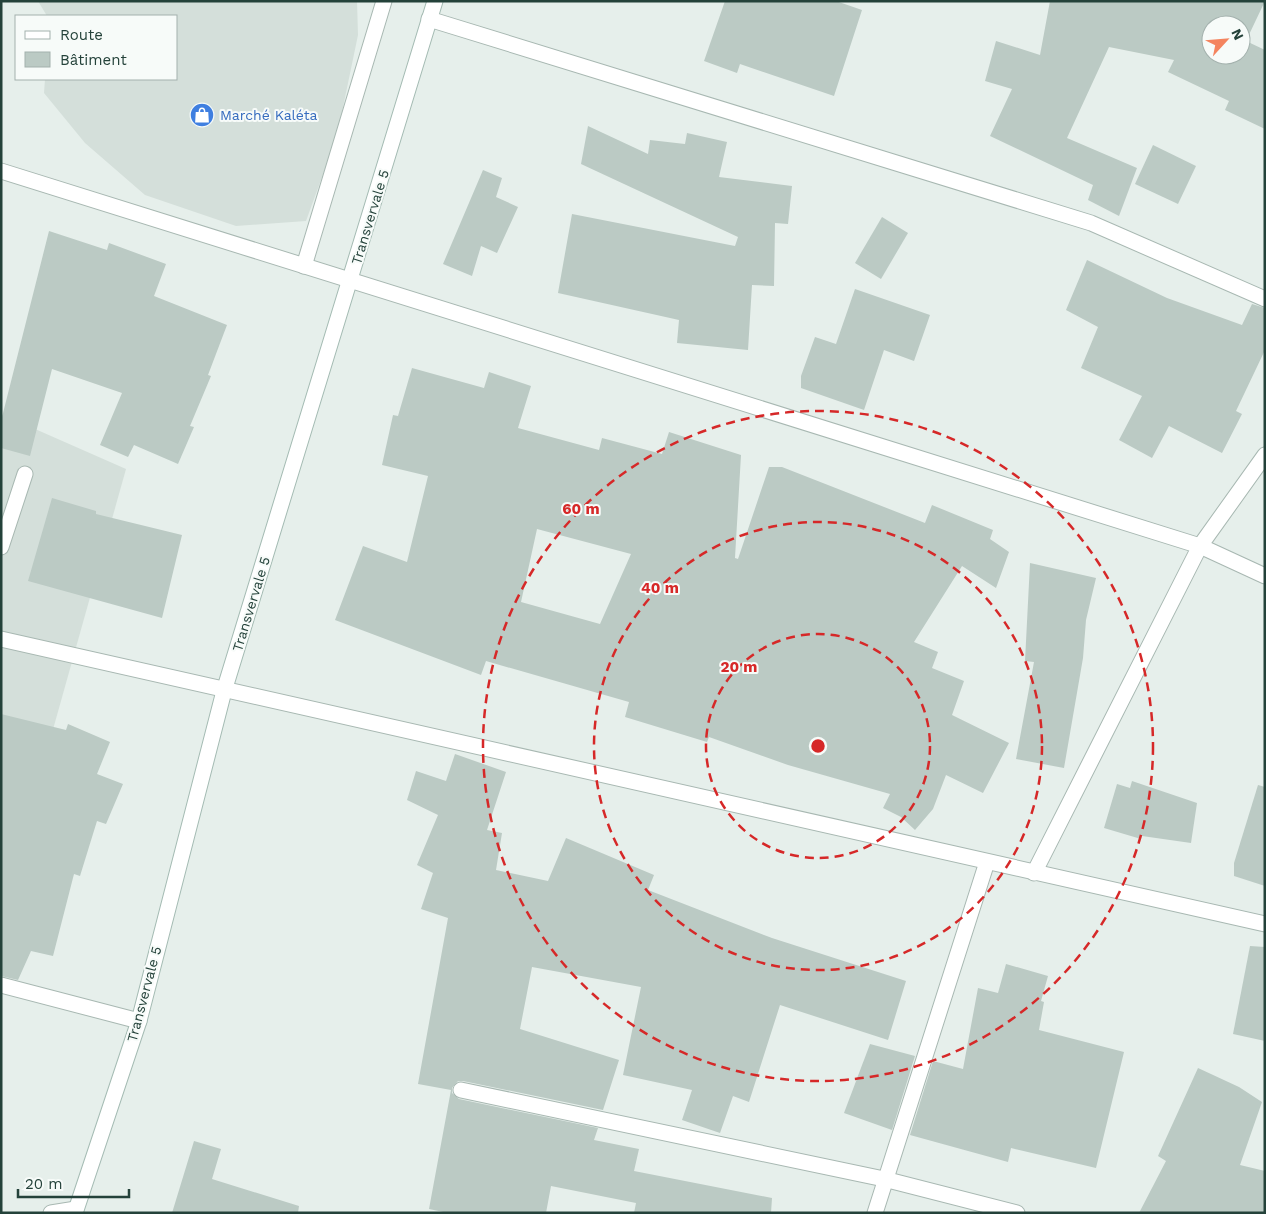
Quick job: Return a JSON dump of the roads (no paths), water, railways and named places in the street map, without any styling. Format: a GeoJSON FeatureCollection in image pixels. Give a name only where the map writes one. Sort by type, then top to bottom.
{"type":"FeatureCollection","features":[{"type":"Feature","properties":{"kind":"street"},"geometry":{"type":"LineString","coordinates":[[304,266],[384,1]]}},
{"type":"Feature","properties":{"kind":"street","name":"Transvervale 5"},"geometry":{"type":"LineString","coordinates":[[75,1211],[139,1021],[224,691],[435,1]]}},
{"type":"Feature","properties":{"kind":"street"},"geometry":{"type":"LineString","coordinates":[[430,19],[1091,223],[1265,299]]}},
{"type":"Feature","properties":{"kind":"street"},"geometry":{"type":"LineString","coordinates":[[1,171],[1200,546],[1265,576]]}},
{"type":"Feature","properties":{"kind":"street"},"geometry":{"type":"LineString","coordinates":[[1034,873],[1200,546],[1265,455]]}},
{"type":"Feature","properties":{"kind":"street"},"geometry":{"type":"LineString","coordinates":[[1,547],[24,474]]}},
{"type":"Feature","properties":{"kind":"street"},"geometry":{"type":"LineString","coordinates":[[1,639],[224,691],[1265,924]]}},
{"type":"Feature","properties":{"kind":"street"},"geometry":{"type":"LineString","coordinates":[[874,1213],[987,862]]}},
{"type":"Feature","properties":{"kind":"street"},"geometry":{"type":"LineString","coordinates":[[1,984],[139,1021]]}},
{"type":"Feature","properties":{"kind":"street"},"geometry":{"type":"LineString","coordinates":[[461,1090],[884,1179],[1017,1213]]}},
{"type":"Feature","properties":{"kind":"street"},"geometry":{"type":"LineString","coordinates":[[51,1213],[75,1211]]}},
{"type":"Feature","properties":{"kind":"place","name":"Marché Kaléta"},"geometry":{"type":"Point","coordinates":[202,115]}}]}
